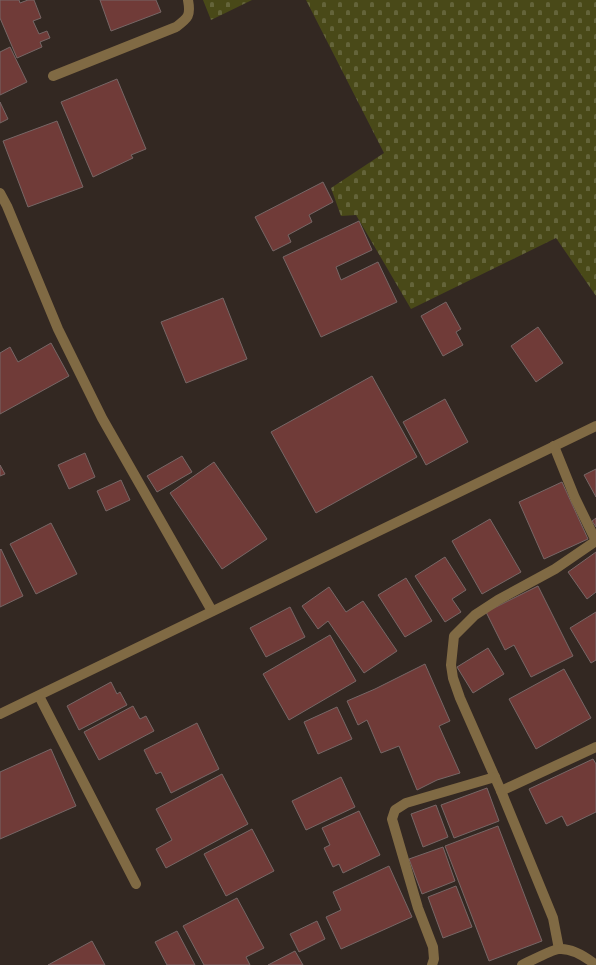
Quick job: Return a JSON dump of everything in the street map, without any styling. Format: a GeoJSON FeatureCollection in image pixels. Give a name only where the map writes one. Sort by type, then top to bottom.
{"type":"FeatureCollection","features":[{"type":"Feature","properties":{"kind":"street"},"geometry":{"type":"LineString","coordinates":[[53,76],[176,27],[186,19],[190,12],[188,0]]}},
{"type":"Feature","properties":{"kind":"street"},"geometry":{"type":"LineString","coordinates":[[0,193],[7,206],[58,329],[102,418],[212,611]]}},
{"type":"Feature","properties":{"kind":"street"},"geometry":{"type":"LineString","coordinates":[[0,714],[596,426]]}},
{"type":"Feature","properties":{"kind":"street"},"geometry":{"type":"LineString","coordinates":[[554,446],[575,498],[596,541],[555,569],[498,600],[475,615],[454,636],[451,665],[453,678],[463,705],[495,776],[553,918],[559,949]]}},
{"type":"Feature","properties":{"kind":"street"},"geometry":{"type":"LineString","coordinates":[[39,696],[136,884]]}},
{"type":"Feature","properties":{"kind":"street"},"geometry":{"type":"LineString","coordinates":[[501,791],[596,747]]}},
{"type":"Feature","properties":{"kind":"street"},"geometry":{"type":"LineString","coordinates":[[432,965],[434,959],[433,947],[416,900],[392,819],[395,810],[406,803],[495,776]]}},
{"type":"Feature","properties":{"kind":"street"},"geometry":{"type":"LineString","coordinates":[[522,965],[559,949],[575,952],[588,958],[596,965]]}},
{"type":"Feature","properties":{"kind":"green space"},"geometry":{"type":"Polygon","coordinates":[[[203,0],[252,0],[211,20],[203,0]]]}},
{"type":"Feature","properties":{"kind":"green space"},"geometry":{"type":"Polygon","coordinates":[[[306,0],[596,0],[596,296],[556,238],[411,309],[356,215],[341,216],[331,188],[384,153],[306,0]]]}},
{"type":"Feature","properties":{"kind":"building"},"geometry":{"type":"Polygon","coordinates":[[[0,0],[19,0],[20,3],[28,0],[34,0],[41,18],[33,21],[39,34],[47,31],[50,38],[40,42],[42,47],[17,58],[0,18],[0,0]]]}},
{"type":"Feature","properties":{"kind":"building"},"geometry":{"type":"Polygon","coordinates":[[[100,0],[156,0],[161,12],[111,31],[100,0]]]}},
{"type":"Feature","properties":{"kind":"building"},"geometry":{"type":"Polygon","coordinates":[[[10,47],[27,82],[0,95],[0,52],[10,47]]]}},
{"type":"Feature","properties":{"kind":"building"},"geometry":{"type":"Polygon","coordinates":[[[117,79],[146,149],[131,155],[133,158],[93,177],[61,102],[117,79]]]}},
{"type":"Feature","properties":{"kind":"building"},"geometry":{"type":"Polygon","coordinates":[[[0,102],[8,119],[0,123],[0,102]]]}},
{"type":"Feature","properties":{"kind":"building"},"geometry":{"type":"Polygon","coordinates":[[[57,121],[83,187],[28,207],[3,141],[57,121]]]}},
{"type":"Feature","properties":{"kind":"building"},"geometry":{"type":"Polygon","coordinates":[[[323,182],[333,202],[309,215],[312,222],[288,235],[291,242],[273,251],[255,217],[323,182]]]}},
{"type":"Feature","properties":{"kind":"building"},"geometry":{"type":"Polygon","coordinates":[[[359,221],[372,250],[336,267],[341,280],[378,262],[397,302],[321,337],[283,257],[359,221]]]}},
{"type":"Feature","properties":{"kind":"building"},"geometry":{"type":"Polygon","coordinates":[[[223,298],[247,359],[186,383],[161,322],[223,298]]]}},
{"type":"Feature","properties":{"kind":"building"},"geometry":{"type":"Polygon","coordinates":[[[446,302],[461,329],[456,332],[463,345],[443,356],[421,316],[446,302]]]}},
{"type":"Feature","properties":{"kind":"building"},"geometry":{"type":"Polygon","coordinates":[[[538,327],[563,363],[536,382],[511,346],[538,327]]]}},
{"type":"Feature","properties":{"kind":"building"},"geometry":{"type":"Polygon","coordinates":[[[51,343],[69,376],[0,414],[0,353],[10,347],[18,362],[51,343]]]}},
{"type":"Feature","properties":{"kind":"building"},"geometry":{"type":"Polygon","coordinates":[[[372,376],[417,457],[316,513],[271,432],[372,376]]]}},
{"type":"Feature","properties":{"kind":"building"},"geometry":{"type":"Polygon","coordinates":[[[445,399],[468,442],[426,465],[403,422],[445,399]]]}},
{"type":"Feature","properties":{"kind":"building"},"geometry":{"type":"Polygon","coordinates":[[[85,453],[95,477],[69,489],[58,465],[85,453]]]}},
{"type":"Feature","properties":{"kind":"building"},"geometry":{"type":"Polygon","coordinates":[[[182,456],[192,472],[157,492],[147,476],[182,456]]]}},
{"type":"Feature","properties":{"kind":"building"},"geometry":{"type":"Polygon","coordinates":[[[214,462],[267,539],[222,569],[170,493],[214,462]]]}},
{"type":"Feature","properties":{"kind":"building"},"geometry":{"type":"Polygon","coordinates":[[[0,465],[5,474],[0,476],[0,465]]]}},
{"type":"Feature","properties":{"kind":"building"},"geometry":{"type":"Polygon","coordinates":[[[596,469],[596,497],[584,475],[596,469]]]}},
{"type":"Feature","properties":{"kind":"building"},"geometry":{"type":"Polygon","coordinates":[[[121,480],[130,500],[106,511],[97,491],[121,480]]]}},
{"type":"Feature","properties":{"kind":"building"},"geometry":{"type":"Polygon","coordinates":[[[562,482],[588,539],[544,559],[519,502],[562,482]]]}},
{"type":"Feature","properties":{"kind":"building"},"geometry":{"type":"Polygon","coordinates":[[[596,518],[596,527],[592,521],[596,518]]]}},
{"type":"Feature","properties":{"kind":"building"},"geometry":{"type":"Polygon","coordinates":[[[490,519],[521,572],[482,594],[452,541],[490,519]]]}},
{"type":"Feature","properties":{"kind":"building"},"geometry":{"type":"Polygon","coordinates":[[[51,523],[77,574],[36,594],[10,544],[51,523]]]}},
{"type":"Feature","properties":{"kind":"building"},"geometry":{"type":"Polygon","coordinates":[[[1,549],[23,596],[0,607],[0,550],[1,549]]]}},
{"type":"Feature","properties":{"kind":"building"},"geometry":{"type":"Polygon","coordinates":[[[596,552],[596,592],[587,599],[568,572],[596,552]]]}},
{"type":"Feature","properties":{"kind":"building"},"geometry":{"type":"Polygon","coordinates":[[[445,557],[466,590],[452,599],[461,612],[445,622],[415,576],[445,557]]]}},
{"type":"Feature","properties":{"kind":"building"},"geometry":{"type":"Polygon","coordinates":[[[406,578],[432,621],[405,637],[378,595],[406,578]]]}},
{"type":"Feature","properties":{"kind":"building"},"geometry":{"type":"Polygon","coordinates":[[[538,586],[573,656],[531,677],[514,645],[505,650],[486,612],[538,586]]]}},
{"type":"Feature","properties":{"kind":"building"},"geometry":{"type":"Polygon","coordinates":[[[329,587],[346,612],[363,601],[397,651],[364,673],[328,621],[318,629],[302,606],[329,587]]]}},
{"type":"Feature","properties":{"kind":"building"},"geometry":{"type":"Polygon","coordinates":[[[290,607],[305,637],[266,657],[250,628],[290,607]]]}},
{"type":"Feature","properties":{"kind":"building"},"geometry":{"type":"Polygon","coordinates":[[[596,612],[596,660],[591,663],[570,628],[596,612]]]}},
{"type":"Feature","properties":{"kind":"building"},"geometry":{"type":"Polygon","coordinates":[[[330,635],[356,681],[289,720],[263,674],[330,635]]]}},
{"type":"Feature","properties":{"kind":"building"},"geometry":{"type":"Polygon","coordinates":[[[488,648],[504,674],[473,693],[457,667],[488,648]]]}},
{"type":"Feature","properties":{"kind":"building"},"geometry":{"type":"Polygon","coordinates":[[[425,664],[450,721],[439,726],[460,773],[437,780],[417,790],[399,746],[381,753],[367,720],[358,725],[347,701],[425,664]]]}},
{"type":"Feature","properties":{"kind":"building"},"geometry":{"type":"Polygon","coordinates":[[[564,669],[591,718],[536,749],[509,699],[564,669]]]}},
{"type":"Feature","properties":{"kind":"building"},"geometry":{"type":"Polygon","coordinates":[[[111,682],[117,694],[120,692],[127,705],[79,730],[67,706],[111,682]]]}},
{"type":"Feature","properties":{"kind":"building"},"geometry":{"type":"Polygon","coordinates":[[[133,706],[140,719],[146,716],[154,731],[99,760],[84,732],[133,706]]]}},
{"type":"Feature","properties":{"kind":"building"},"geometry":{"type":"Polygon","coordinates":[[[337,707],[352,739],[318,754],[304,722],[337,707]]]}},
{"type":"Feature","properties":{"kind":"building"},"geometry":{"type":"Polygon","coordinates":[[[197,723],[219,769],[171,793],[161,772],[156,774],[144,750],[197,723]]]}},
{"type":"Feature","properties":{"kind":"building"},"geometry":{"type":"Polygon","coordinates":[[[51,749],[76,806],[0,839],[0,772],[51,749]]]}},
{"type":"Feature","properties":{"kind":"building"},"geometry":{"type":"Polygon","coordinates":[[[593,759],[596,764],[596,812],[567,826],[562,816],[546,824],[529,789],[593,759]]]}},
{"type":"Feature","properties":{"kind":"building"},"geometry":{"type":"Polygon","coordinates":[[[222,774],[248,824],[166,868],[156,849],[172,840],[156,809],[222,774]]]}},
{"type":"Feature","properties":{"kind":"building"},"geometry":{"type":"Polygon","coordinates":[[[341,777],[355,807],[306,830],[292,801],[341,777]]]}},
{"type":"Feature","properties":{"kind":"building"},"geometry":{"type":"Polygon","coordinates":[[[487,788],[499,821],[454,838],[441,805],[487,788]]]}},
{"type":"Feature","properties":{"kind":"building"},"geometry":{"type":"Polygon","coordinates":[[[436,805],[448,837],[423,847],[411,814],[436,805]]]}},
{"type":"Feature","properties":{"kind":"building"},"geometry":{"type":"Polygon","coordinates":[[[359,811],[380,855],[343,873],[339,864],[333,867],[324,848],[330,845],[322,828],[359,811]]]}},
{"type":"Feature","properties":{"kind":"building"},"geometry":{"type":"Polygon","coordinates":[[[498,826],[542,941],[489,961],[445,846],[498,826]]]}},
{"type":"Feature","properties":{"kind":"building"},"geometry":{"type":"Polygon","coordinates":[[[252,829],[274,871],[226,896],[204,854],[252,829]]]}},
{"type":"Feature","properties":{"kind":"building"},"geometry":{"type":"Polygon","coordinates":[[[443,847],[455,881],[422,894],[409,859],[443,847]]]}},
{"type":"Feature","properties":{"kind":"building"},"geometry":{"type":"Polygon","coordinates":[[[389,866],[412,917],[341,949],[326,917],[341,910],[333,892],[389,866]]]}},
{"type":"Feature","properties":{"kind":"building"},"geometry":{"type":"Polygon","coordinates":[[[456,886],[472,927],[443,938],[428,897],[456,886]]]}},
{"type":"Feature","properties":{"kind":"building"},"geometry":{"type":"Polygon","coordinates":[[[237,898],[264,948],[246,957],[250,965],[204,965],[183,926],[237,898]]]}},
{"type":"Feature","properties":{"kind":"building"},"geometry":{"type":"Polygon","coordinates":[[[317,921],[325,939],[299,952],[290,934],[317,921]]]}},
{"type":"Feature","properties":{"kind":"building"},"geometry":{"type":"Polygon","coordinates":[[[177,931],[195,965],[167,965],[155,942],[177,931]]]}},
{"type":"Feature","properties":{"kind":"building"},"geometry":{"type":"Polygon","coordinates":[[[92,941],[105,965],[48,965],[92,941]]]}},
{"type":"Feature","properties":{"kind":"building"},"geometry":{"type":"Polygon","coordinates":[[[295,951],[303,965],[268,965],[295,951]]]}}]}
